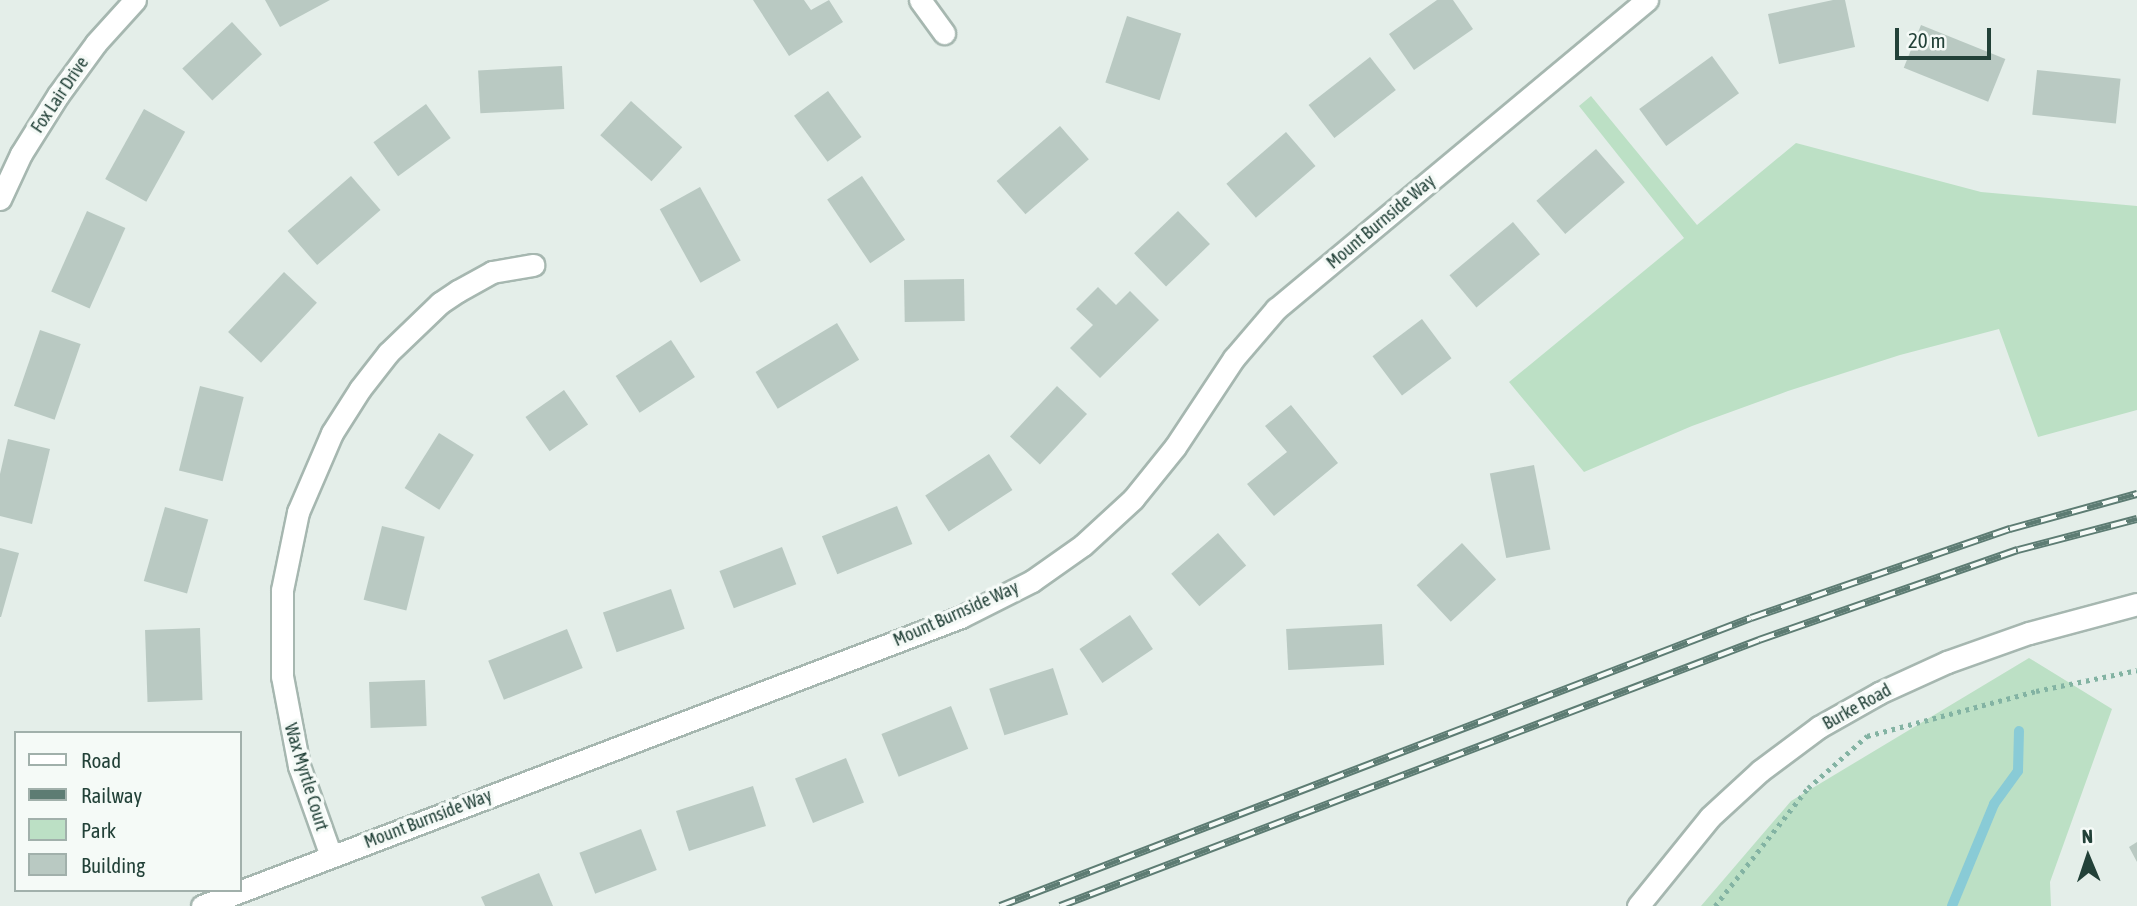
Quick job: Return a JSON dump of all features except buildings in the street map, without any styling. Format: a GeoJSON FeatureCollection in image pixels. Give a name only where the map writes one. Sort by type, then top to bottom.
{"type":"FeatureCollection","features":[{"type":"Feature","properties":{"kind":"street","name":"Fox Lair Drive"},"geometry":{"type":"LineString","coordinates":[[0,200],[22,154],[58,95],[96,43],[135,0]]}},
{"type":"Feature","properties":{"kind":"street"},"geometry":{"type":"LineString","coordinates":[[920,0],[944,33]]}},
{"type":"Feature","properties":{"kind":"street","name":"Mount Burnside Way"},"geometry":{"type":"LineString","coordinates":[[242,890],[961,617],[1032,581],[1083,545],[1133,499],[1175,447],[1234,358],[1276,309],[1647,0]]}},
{"type":"Feature","properties":{"kind":"street","name":"Wax Myrtle Court"},"geometry":{"type":"LineString","coordinates":[[331,856],[299,765],[282,676],[282,590],[298,512],[332,433],[360,389],[388,353],[440,303],[458,291],[492,272],[533,265]]}},
{"type":"Feature","properties":{"kind":"street","name":"Burke Road"},"geometry":{"type":"LineString","coordinates":[[1638,906],[1710,817],[1760,771],[1819,727],[1879,693],[1947,662],[2029,633],[2137,604]]}},
{"type":"Feature","properties":{"kind":"street","name":"Mount Burnside Way"},"geometry":{"type":"LineString","coordinates":[[202,906],[238,892]]}},
{"type":"Feature","properties":{"kind":"path"},"geometry":{"type":"LineString","coordinates":[[1715,906],[1808,788],[1867,737],[2036,691],[2137,670]]}},
{"type":"Feature","properties":{"kind":"green space"},"geometry":{"type":"Polygon","coordinates":[[[1591,96],[1697,225],[1796,143],[1981,192],[2137,206],[2137,410],[2038,437],[1999,329],[1900,355],[1788,391],[1692,426],[1584,472],[1509,382],[1684,238],[1579,106],[1591,96]]]}},
{"type":"Feature","properties":{"kind":"green space"},"geometry":{"type":"Polygon","coordinates":[[[2029,658],[2112,709],[2050,882],[2051,906],[1701,906],[1791,801],[2029,658]]]}},
{"type":"Feature","properties":{"kind":"waterway"},"geometry":{"type":"LineString","coordinates":[[1952,906],[1994,804],[2018,771],[2019,731]]}},
{"type":"Feature","properties":{"kind":"railway"},"geometry":{"type":"LineString","coordinates":[[1000,906],[1751,618],[2010,529],[2137,494]]}},
{"type":"Feature","properties":{"kind":"railway"},"geometry":{"type":"LineString","coordinates":[[1060,906],[1759,640],[2018,550],[2137,519]]}}]}
